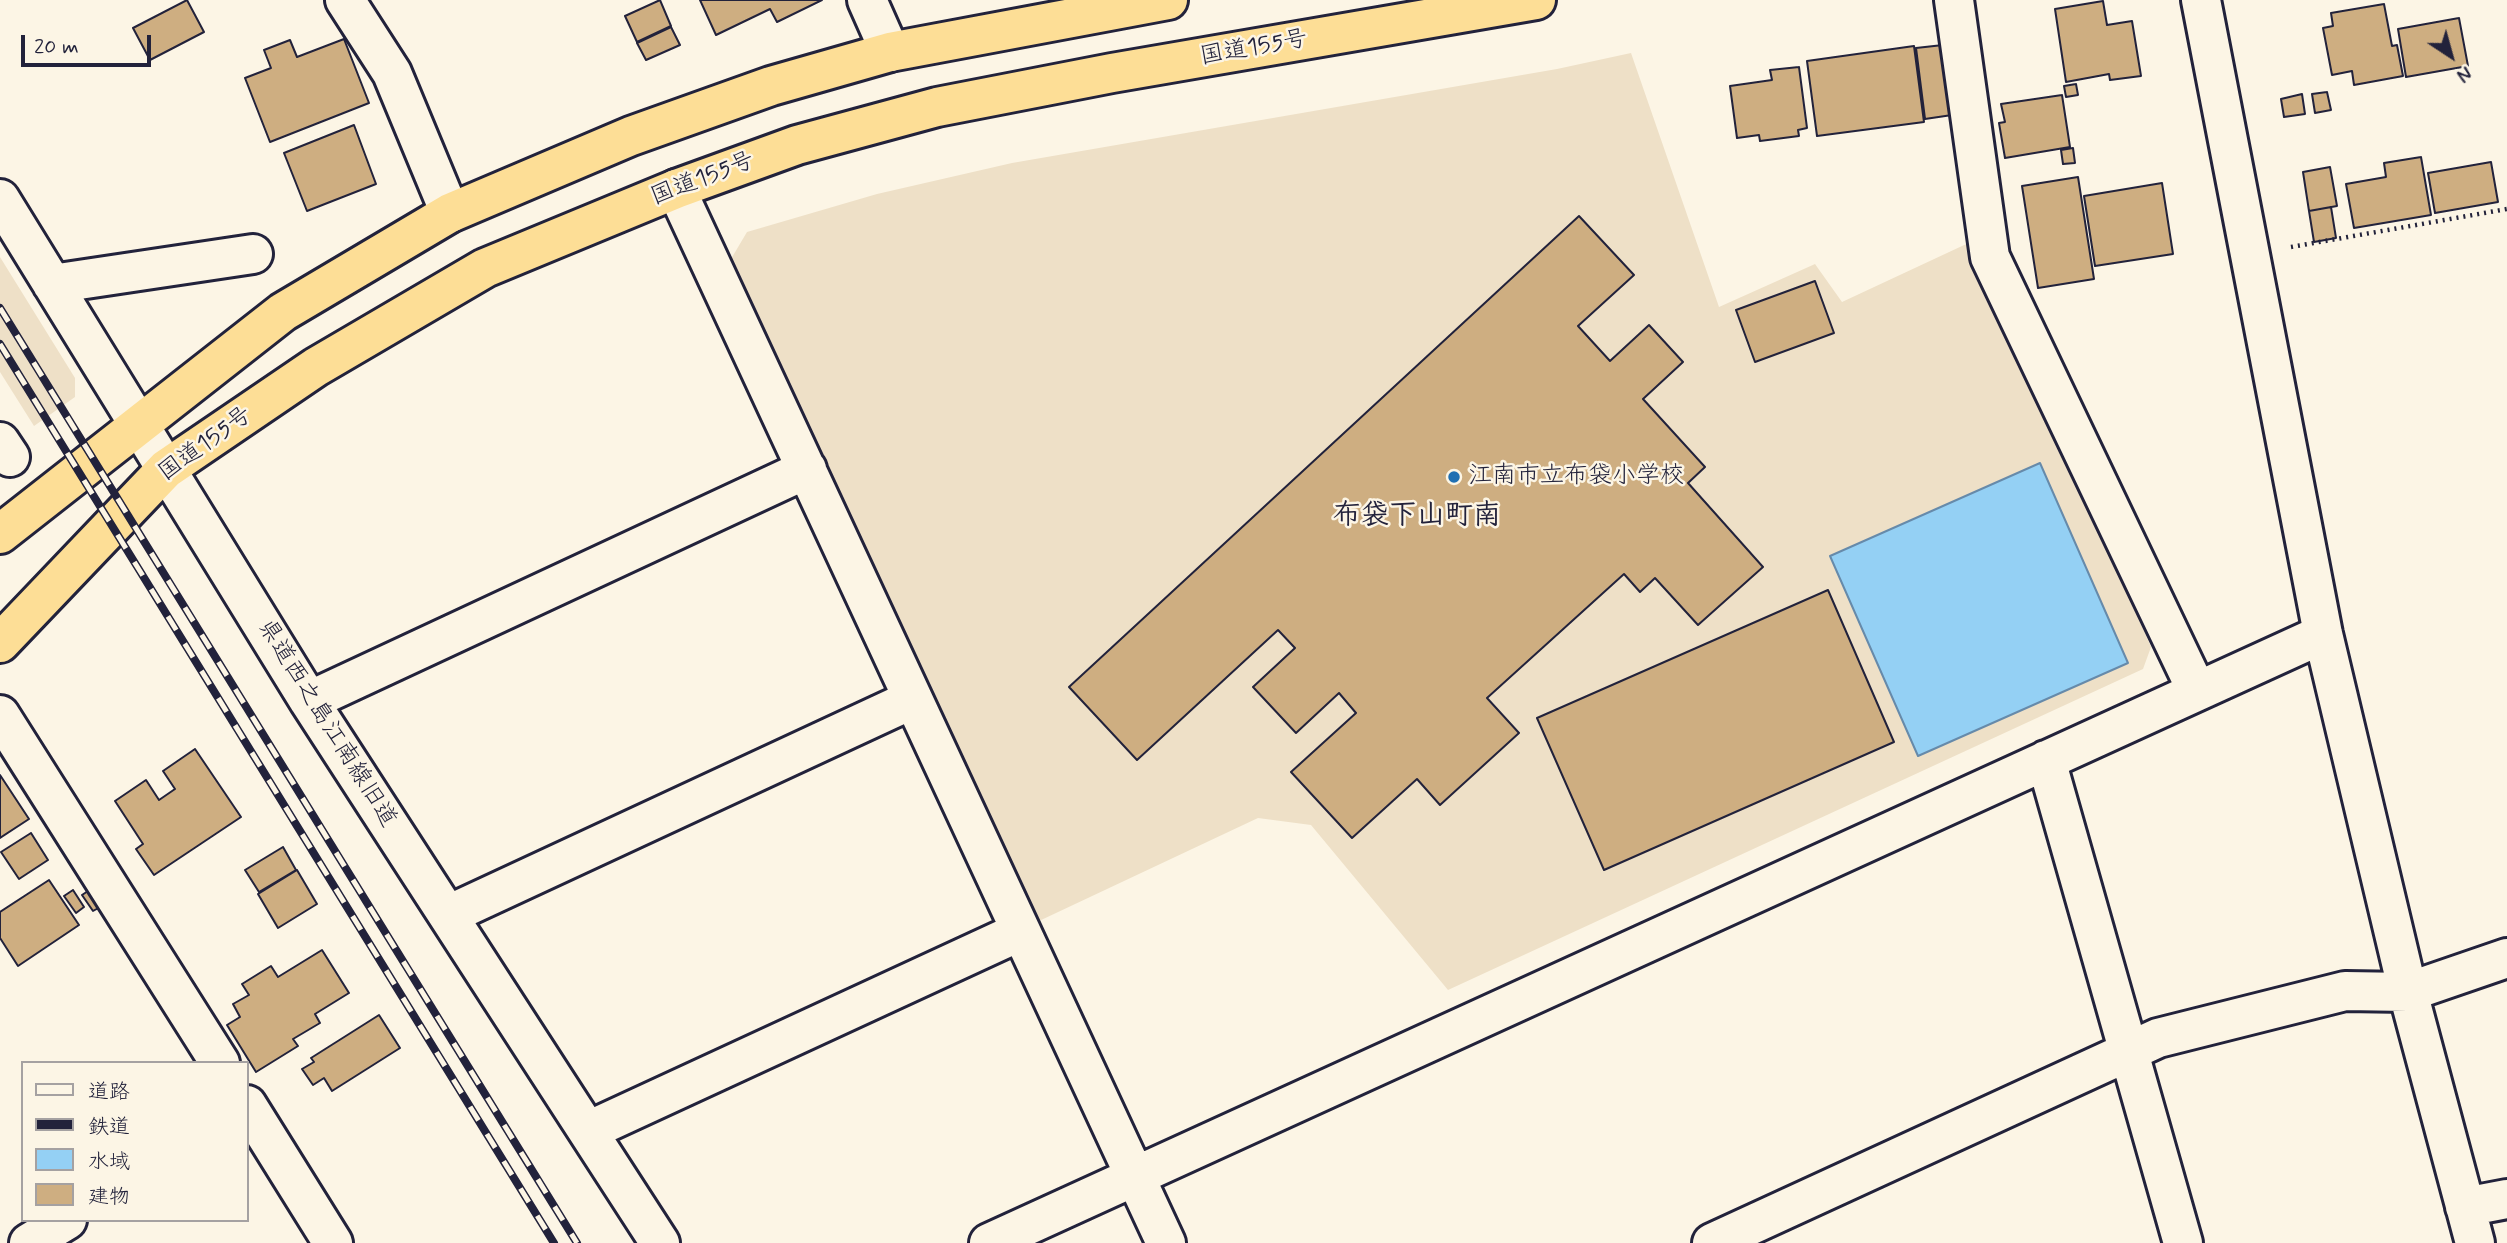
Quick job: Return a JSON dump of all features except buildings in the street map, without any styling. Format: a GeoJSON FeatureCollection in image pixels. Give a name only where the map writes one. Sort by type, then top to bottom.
{"type":"FeatureCollection","features":[{"type":"Feature","properties":{"kind":"highway"},"geometry":{"type":"LineString","coordinates":[[0,534],[282,312],[450,213],[631,135],[771,86],[890,52],[1168,0]]}},
{"type":"Feature","properties":{"kind":"highway","name":"国道155号"},"geometry":{"type":"LineString","coordinates":[[0,643],[166,470],[316,367],[485,268],[676,190],[797,145],[937,107],[1112,73],[1536,0]]}},
{"type":"Feature","properties":{"kind":"street"},"geometry":{"type":"LineString","coordinates":[[345,0],[392,72],[450,213]]}},
{"type":"Feature","properties":{"kind":"street"},"geometry":{"type":"LineString","coordinates":[[867,0],[890,52]]}},
{"type":"Feature","properties":{"kind":"street"},"geometry":{"type":"LineString","coordinates":[[1954,0],[1990,257],[2197,691]]}},
{"type":"Feature","properties":{"kind":"street"},"geometry":{"type":"LineString","coordinates":[[2201,0],[2323,634],[2407,992],[2475,1243]]}},
{"type":"Feature","properties":{"kind":"street"},"geometry":{"type":"LineString","coordinates":[[676,190],[1166,1243]]}},
{"type":"Feature","properties":{"kind":"street","name":"県道西之島江南線旧道"},"geometry":{"type":"LineString","coordinates":[[0,199],[309,701],[660,1243]]}},
{"type":"Feature","properties":{"kind":"street"},"geometry":{"type":"LineString","coordinates":[[52,284],[253,254]]}},
{"type":"Feature","properties":{"kind":"street"},"geometry":{"type":"LineString","coordinates":[[309,701],[807,469]]}},
{"type":"Feature","properties":{"kind":"street"},"geometry":{"type":"LineString","coordinates":[[989,1243],[2323,634]]}},
{"type":"Feature","properties":{"kind":"street"},"geometry":{"type":"LineString","coordinates":[[448,915],[913,699]]}},
{"type":"Feature","properties":{"kind":"street"},"geometry":{"type":"LineString","coordinates":[[0,715],[219,1061]]}},
{"type":"Feature","properties":{"kind":"street"},"geometry":{"type":"LineString","coordinates":[[2046,760],[2183,1243]]}},
{"type":"Feature","properties":{"kind":"street"},"geometry":{"type":"LineString","coordinates":[[588,1131],[1021,931]]}},
{"type":"Feature","properties":{"kind":"street"},"geometry":{"type":"LineString","coordinates":[[1712,1243],[2158,1038],[2345,991],[2407,992],[2507,958]]}},
{"type":"Feature","properties":{"kind":"street"},"geometry":{"type":"LineString","coordinates":[[248,1110],[333,1243]]}},
{"type":"Feature","properties":{"kind":"street"},"geometry":{"type":"LineString","coordinates":[[2465,1207],[2507,1199]]}},
{"type":"Feature","properties":{"kind":"street"},"geometry":{"type":"LineString","coordinates":[[29,1243],[64,1222]]}},
{"type":"Feature","properties":{"kind":"path"},"geometry":{"type":"LineString","coordinates":[[2250,254],[2507,209]]}},
{"type":"Feature","properties":{"kind":"shaded area","name":"江南市立布袋小学校"},"geometry":{"type":"Polygon","coordinates":[[[1631,53],[1719,307],[1815,264],[1842,302],[1977,239],[1982,265],[2151,647],[2143,669],[1448,990],[1311,825],[1258,818],[1039,921],[731,259],[747,232],[877,194],[1012,163],[1557,69],[1631,53]]]}},
{"type":"Feature","properties":{"kind":"shaded area"},"geometry":{"type":"Polygon","coordinates":[[[0,257],[75,378],[75,397],[34,426],[0,372],[0,257]]]}},
{"type":"Feature","properties":{"kind":"water"},"geometry":{"type":"Polygon","coordinates":[[[2040,463],[2128,663],[1918,756],[1830,556],[2040,463]]]}},
{"type":"Feature","properties":{"kind":"railway"},"geometry":{"type":"LineString","coordinates":[[0,308],[577,1243]]}},
{"type":"Feature","properties":{"kind":"railway"},"geometry":{"type":"LineString","coordinates":[[0,344],[554,1243]]}},
{"type":"Feature","properties":{"kind":"place","name":"江南市立布袋小学校"},"geometry":{"type":"Point","coordinates":[1454,477]}},
{"type":"Feature","properties":{"kind":"district","name":"布袋下山町南"},"geometry":{"type":"Point","coordinates":[1417,517]}}]}
